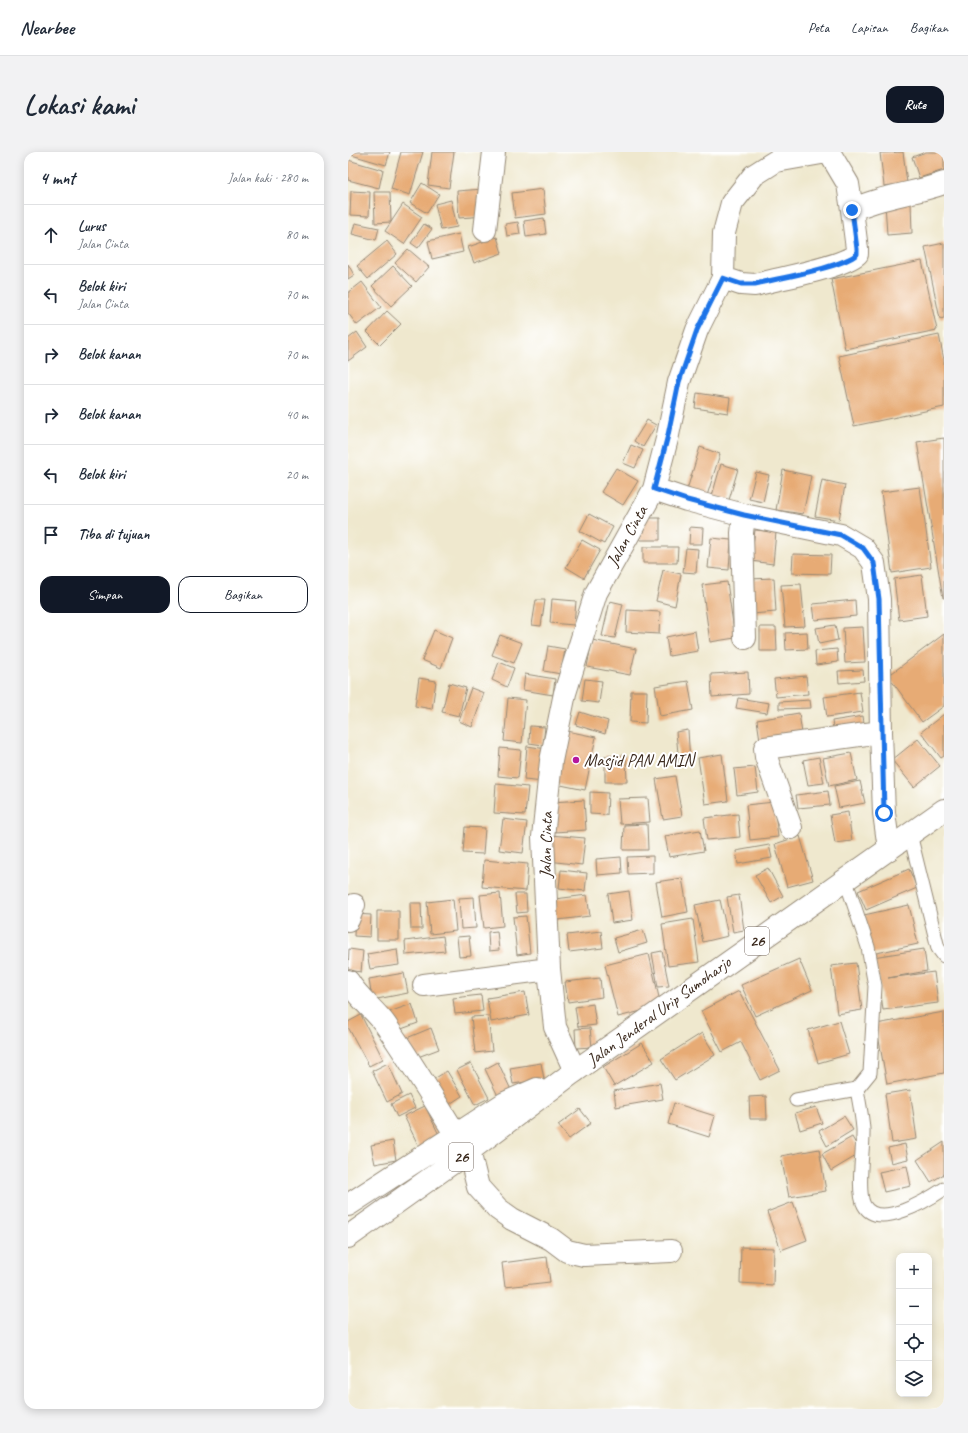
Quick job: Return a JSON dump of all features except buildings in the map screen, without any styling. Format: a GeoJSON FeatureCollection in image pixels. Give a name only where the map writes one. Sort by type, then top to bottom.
{"type":"FeatureCollection","features":[{"type":"Feature","properties":{"kind":"main road"},"geometry":{"type":"LineString","coordinates":[[485,230],[494,152]]}},
{"type":"Feature","properties":{"kind":"main road"},"geometry":{"type":"LineString","coordinates":[[654,489],[668,435],[679,382],[697,330],[723,278],[724,233],[732,203],[754,174],[777,156],[828,152],[848,184],[857,254],[852,258],[838,264],[755,284],[741,284],[723,278]]}},
{"type":"Feature","properties":{"kind":"main road"},"geometry":{"type":"LineString","coordinates":[[852,210],[873,202],[926,190],[944,183]]}},
{"type":"Feature","properties":{"kind":"main road","name":"Jalan Cinta"},"geometry":{"type":"LineString","coordinates":[[573,1072],[555,1027],[549,969],[543,837],[551,761],[565,692],[596,593],[654,489],[687,500],[744,515],[841,535],[863,548],[874,563],[879,599],[881,732],[884,813],[888,849]]}},
{"type":"Feature","properties":{"kind":"main road"},"geometry":{"type":"LineString","coordinates":[[744,515],[742,533],[746,638]]}},
{"type":"Feature","properties":{"kind":"main road"},"geometry":{"type":"LineString","coordinates":[[791,828],[778,794],[765,748],[881,732]]}},
{"type":"Feature","properties":{"kind":"main road","name":"Jalan Jenderal Urip Sumoharjo"},"geometry":{"type":"LineString","coordinates":[[348,1205],[463,1143],[573,1072],[845,878],[944,810]]}},
{"type":"Feature","properties":{"kind":"main road"},"geometry":{"type":"LineString","coordinates":[[424,985],[549,969]]}},
{"type":"Feature","properties":{"kind":"main road"},"geometry":{"type":"LineString","coordinates":[[348,980],[352,989],[368,1004],[384,1023],[463,1143],[478,1186],[498,1209],[512,1219],[551,1239],[567,1251],[584,1255],[671,1251]]}},
{"type":"Feature","properties":{"kind":"main road","name":"Jalan Jenderal Urip Sumoharjo"},"geometry":{"type":"LineString","coordinates":[[348,1237],[463,1143]]}},
{"type":"Feature","properties":{"kind":"lane"},"geometry":{"type":"LineString","coordinates":[[910,834],[938,948],[944,956]]}},
{"type":"Feature","properties":{"kind":"lane"},"geometry":{"type":"LineString","coordinates":[[796,1100],[839,1094],[857,1089],[870,1072],[875,986],[868,947],[845,878]]}},
{"type":"Feature","properties":{"kind":"lane"},"geometry":{"type":"LineString","coordinates":[[857,1089],[863,1129],[861,1192],[864,1205],[869,1211],[887,1215],[914,1207],[928,1200],[944,1189]]}},
{"type":"Feature","properties":{"kind":"place","name":"Masjid PAN AMIN"},"geometry":{"type":"Point","coordinates":[576,760]}},
{"type":"Feature","properties":{"kind":"route"},"geometry":{"type":"LineString","coordinates":[[852,210],[857,254],[852,258],[838,264],[755,284],[741,284],[723,278],[697,330],[679,382],[668,435],[654,489],[687,500],[744,515],[841,535],[863,548],[874,563],[879,599],[884,813]]}}]}
